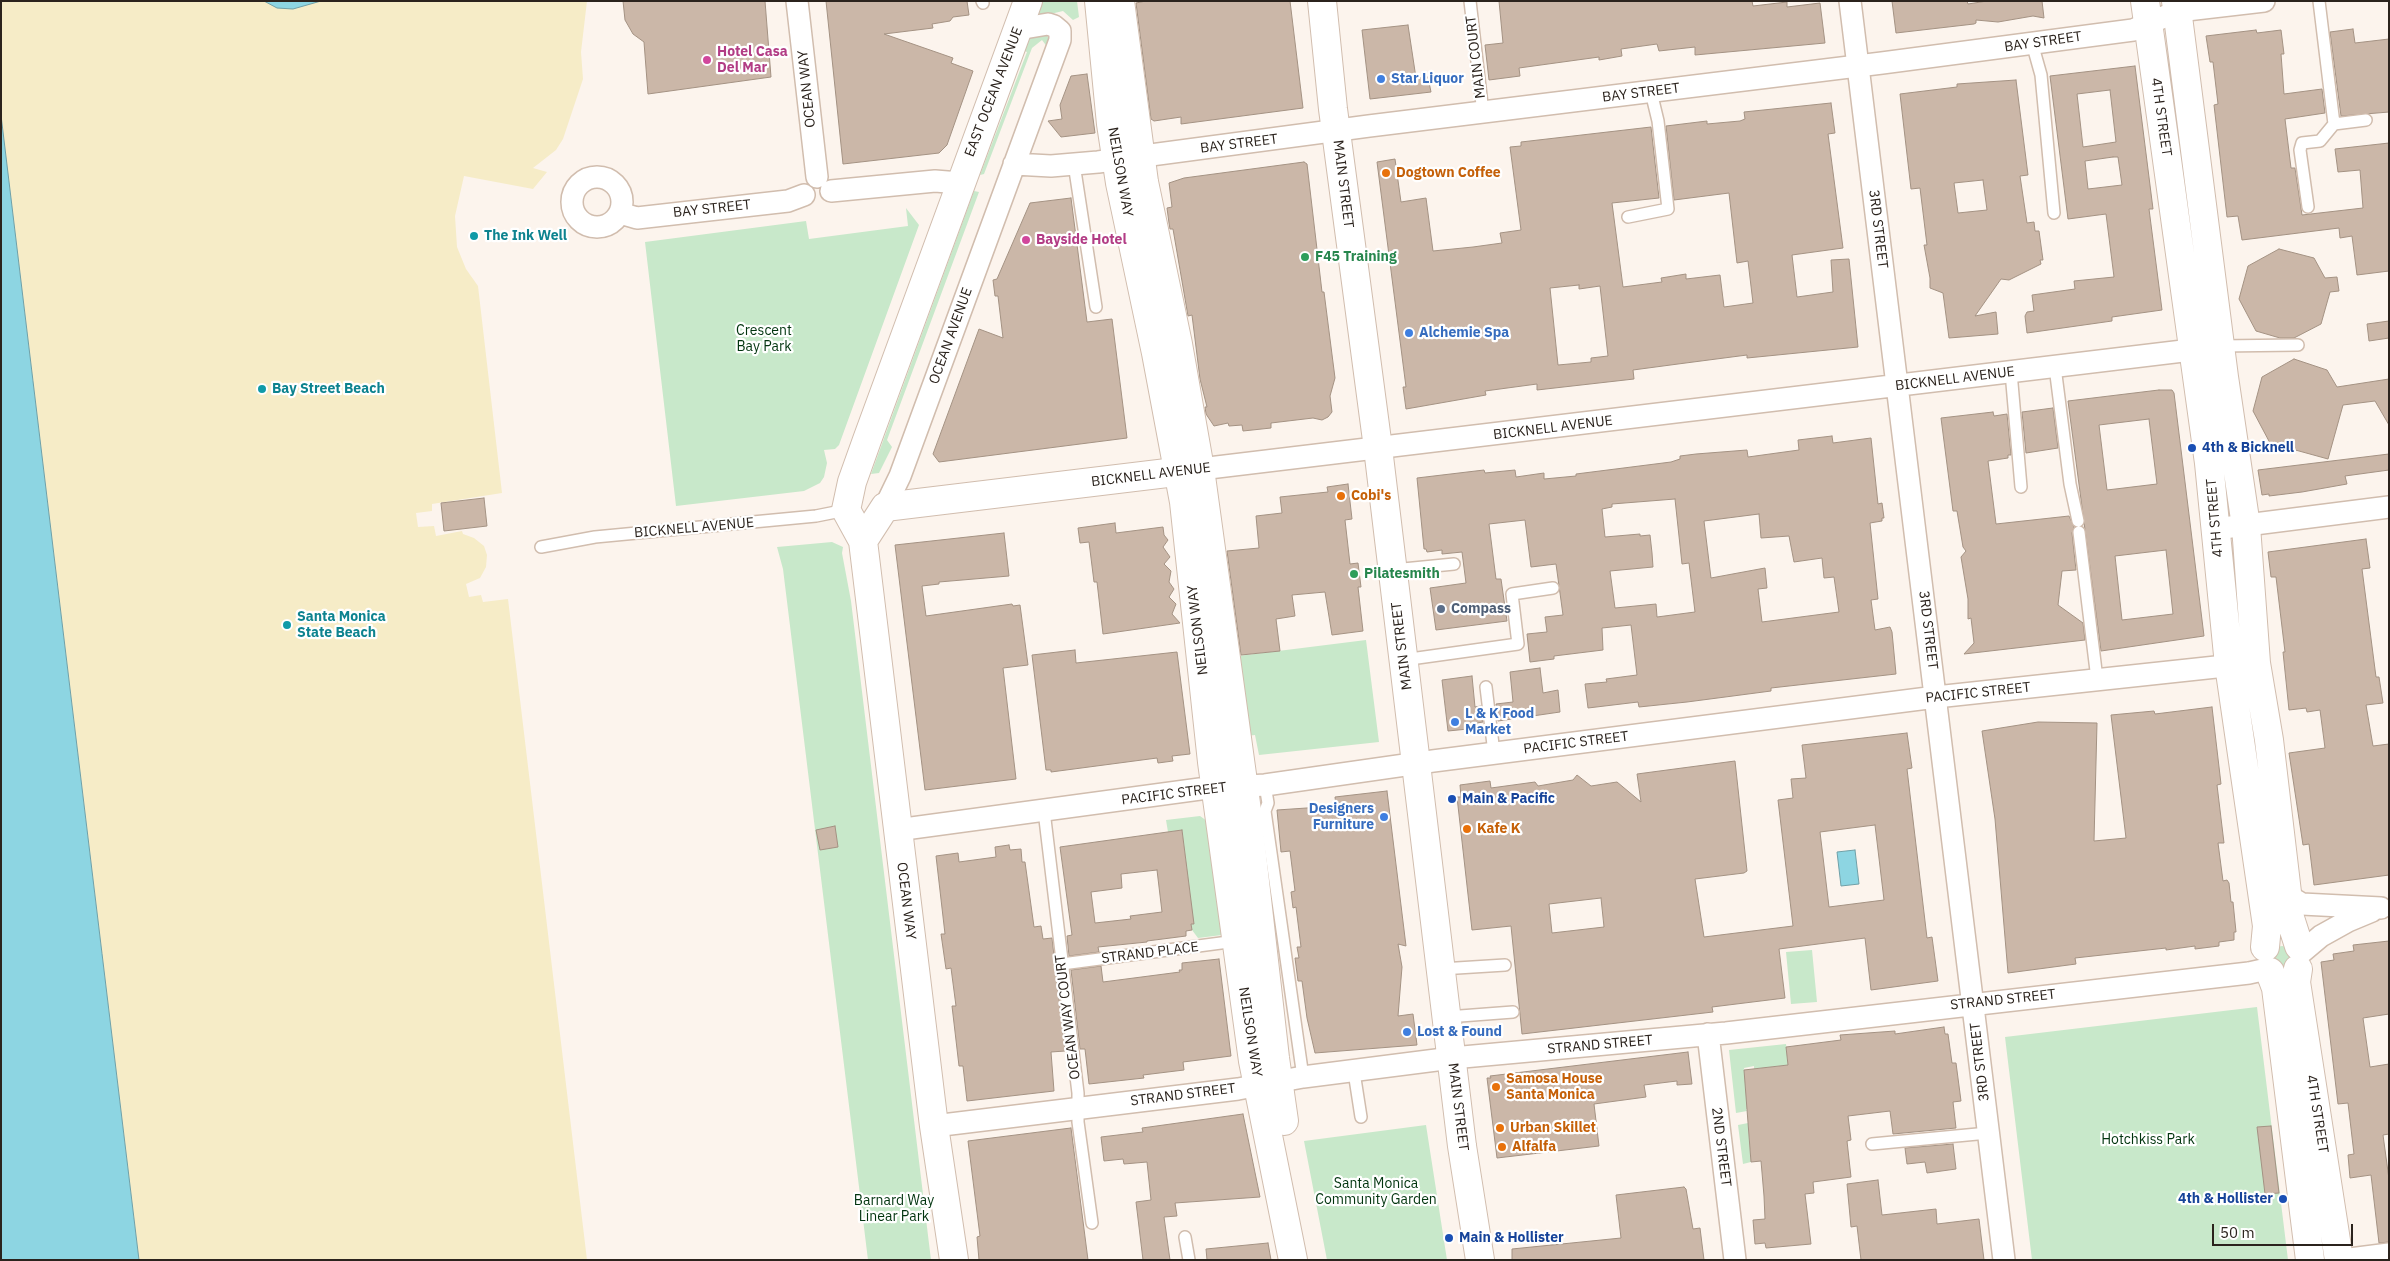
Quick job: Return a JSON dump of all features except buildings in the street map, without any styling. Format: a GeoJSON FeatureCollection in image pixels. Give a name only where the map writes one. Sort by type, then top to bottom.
{"type":"FeatureCollection","features":[{"type":"Feature","properties":{"kind":"street","name":"OCEAN WAY"},"geometry":{"type":"LineString","coordinates":[[797,1],[824,184]]}},
{"type":"Feature","properties":{"kind":"street","name":"EAST OCEAN AVENUE"},"geometry":{"type":"LineString","coordinates":[[960,183],[1028,1]]}},
{"type":"Feature","properties":{"kind":"street","name":"NEILSON WAY"},"geometry":{"type":"LineString","coordinates":[[1099,1],[1190,471],[1239,787],[1277,1082],[1293,1260]]}},
{"type":"Feature","properties":{"kind":"street","name":"NEILSON WAY"},"geometry":{"type":"LineString","coordinates":[[1120,1],[1128,157]]}},
{"type":"Feature","properties":{"kind":"street","name":"MAIN STREET"},"geometry":{"type":"LineString","coordinates":[[1322,1],[1336,132],[1378,448],[1452,1058],[1480,1260]]}},
{"type":"Feature","properties":{"kind":"street","name":"3RD STREET"},"geometry":{"type":"LineString","coordinates":[[1850,1],[2004,1260]]}},
{"type":"Feature","properties":{"kind":"street","name":"BAY STREET"},"geometry":{"type":"LineString","coordinates":[[1014,164],[1033,166],[1074,164],[2133,30],[2147,13],[2177,6],[2251,2]]}},
{"type":"Feature","properties":{"kind":"street","name":"4TH STREET"},"geometry":{"type":"LineString","coordinates":[[2177,6],[2220,346],[2246,526],[2256,663],[2268,740],[2286,888],[2299,956],[2296,982],[2340,1260]]}},
{"type":"Feature","properties":{"kind":"street","name":"4TH STREET"},"geometry":{"type":"LineString","coordinates":[[2147,13],[2209,463],[2229,665],[2266,918],[2267,962],[2276,988],[2310,1260]]}},
{"type":"Feature","properties":{"kind":"street","name":"OCEAN AVENUE"},"geometry":{"type":"LineString","coordinates":[[885,507],[900,476],[1060,40],[1060,31],[1048,24],[1018,29]]}},
{"type":"Feature","properties":{"kind":"street"},"geometry":{"type":"LineString","coordinates":[[824,184],[935,181],[960,183],[954,206],[866,440],[852,482],[846,510]]}},
{"type":"Feature","properties":{"kind":"street","name":"BAY STREET"},"geometry":{"type":"LineString","coordinates":[[620,212],[637,218],[788,201],[804,195],[806,183],[824,184]]}},
{"type":"Feature","properties":{"kind":"street","name":"BICKNELL AVENUE"},"geometry":{"type":"LineString","coordinates":[[885,507],[2220,346]]}},
{"type":"Feature","properties":{"kind":"street"},"geometry":{"type":"LineString","coordinates":[[862,542],[885,507]]}},
{"type":"Feature","properties":{"kind":"street"},"geometry":{"type":"LineString","coordinates":[[2216,529],[2389,507]]}},
{"type":"Feature","properties":{"kind":"street","name":"OCEAN WAY"},"geometry":{"type":"LineString","coordinates":[[846,510],[862,542],[934,1126],[954,1260]]}},
{"type":"Feature","properties":{"kind":"street","name":"PACIFIC STREET"},"geometry":{"type":"LineString","coordinates":[[897,830],[1936,697],[2256,663]]}},
{"type":"Feature","properties":{"kind":"street","name":"NEILSON WAY"},"geometry":{"type":"LineString","coordinates":[[1239,787],[1237,941],[1277,1082],[1312,1260]]}},
{"type":"Feature","properties":{"kind":"street"},"geometry":{"type":"LineString","coordinates":[[2286,888],[2292,898],[2306,905],[2385,907]]}},
{"type":"Feature","properties":{"kind":"street"},"geometry":{"type":"LineString","coordinates":[[2299,956],[2288,938],[2282,937],[2269,942],[2267,962],[2284,976],[2299,956],[2321,936],[2348,921],[2385,907]]}},
{"type":"Feature","properties":{"kind":"street","name":"STRAND STREET"},"geometry":{"type":"LineString","coordinates":[[934,1126],[1452,1058],[1708,1034],[2249,973],[2267,962]]}},
{"type":"Feature","properties":{"kind":"street","name":"2ND STREET"},"geometry":{"type":"LineString","coordinates":[[1708,1034],[1735,1260]]}},
{"type":"Feature","properties":{"kind":"street"},"geometry":{"type":"LineString","coordinates":[[2340,1260],[2389,1254]]}},
{"type":"Feature","properties":{"kind":"lane","name":"MAIN COURT"},"geometry":{"type":"LineString","coordinates":[[1470,1],[1483,113]]}},
{"type":"Feature","properties":{"kind":"lane"},"geometry":{"type":"LineString","coordinates":[[2319,1],[2334,124]]}},
{"type":"Feature","properties":{"kind":"lane"},"geometry":{"type":"LineString","coordinates":[[2032,43],[2041,75],[2054,213]]}},
{"type":"Feature","properties":{"kind":"lane"},"geometry":{"type":"LineString","coordinates":[[1628,217],[1668,209],[1658,121],[1650,92]]}},
{"type":"Feature","properties":{"kind":"lane"},"geometry":{"type":"LineString","coordinates":[[2308,206],[2300,150],[2302,143],[2320,141],[2334,124],[2366,120]]}},
{"type":"Feature","properties":{"kind":"lane"},"geometry":{"type":"LineString","coordinates":[[1074,164],[1096,307]]}},
{"type":"Feature","properties":{"kind":"lane"},"geometry":{"type":"LineString","coordinates":[[2220,346],[2298,345]]}},
{"type":"Feature","properties":{"kind":"lane"},"geometry":{"type":"LineString","coordinates":[[2055,367],[2097,679]]}},
{"type":"Feature","properties":{"kind":"lane"},"geometry":{"type":"LineString","coordinates":[[2011,372],[2021,487]]}},
{"type":"Feature","properties":{"kind":"lane","name":"BICKNELL AVENUE"},"geometry":{"type":"LineString","coordinates":[[541,547],[587,538],[816,516],[846,510]]}},
{"type":"Feature","properties":{"kind":"lane"},"geometry":{"type":"LineString","coordinates":[[1392,570],[1454,564]]}},
{"type":"Feature","properties":{"kind":"lane"},"geometry":{"type":"LineString","coordinates":[[1403,660],[1518,644],[1512,594],[1553,588]]}},
{"type":"Feature","properties":{"kind":"lane"},"geometry":{"type":"LineString","coordinates":[[1486,687],[1494,753]]}},
{"type":"Feature","properties":{"kind":"lane","name":"OCEAN WAY COURT"},"geometry":{"type":"LineString","coordinates":[[1044,810],[1078,1093],[1077,1107],[1092,1223]]}},
{"type":"Feature","properties":{"kind":"lane","name":"STRAND PLACE"},"geometry":{"type":"LineString","coordinates":[[1062,964],[1237,941]]}},
{"type":"Feature","properties":{"kind":"lane"},"geometry":{"type":"LineString","coordinates":[[1441,970],[1505,964]]}},
{"type":"Feature","properties":{"kind":"lane"},"geometry":{"type":"LineString","coordinates":[[1447,1017],[1513,1012]]}},
{"type":"Feature","properties":{"kind":"lane"},"geometry":{"type":"LineString","coordinates":[[1354,1072],[1361,1117]]}},
{"type":"Feature","properties":{"kind":"lane"},"geometry":{"type":"LineString","coordinates":[[1872,1144],[1988,1133]]}},
{"type":"Feature","properties":{"kind":"lane"},"geometry":{"type":"LineString","coordinates":[[1185,1238],[1189,1260]]}},
{"type":"Feature","properties":{"kind":"green space"},"geometry":{"type":"Polygon","coordinates":[[[1038,1],[1077,1],[1079,17],[1073,20],[1063,11],[1042,16],[1033,15],[1038,1]]]}},
{"type":"Feature","properties":{"kind":"green space"},"geometry":{"type":"Polygon","coordinates":[[[1042,34],[1051,38],[1048,48],[1042,40],[1032,48],[984,174],[980,175],[1027,52],[1019,49],[1030,37],[1042,34]]]}},
{"type":"Feature","properties":{"kind":"green space"},"geometry":{"type":"Polygon","coordinates":[[[974,191],[979,192],[887,440],[892,447],[879,473],[871,474],[974,191]]]}},
{"type":"Feature","properties":{"kind":"green space","name":"Crescent Bay Park"},"geometry":{"type":"Polygon","coordinates":[[[906,208],[919,225],[839,445],[835,449],[824,450],[827,463],[824,477],[820,483],[804,491],[676,506],[645,242],[806,221],[809,239],[908,226],[906,208]]]}},
{"type":"Feature","properties":{"kind":"green space","name":"Barnard Way Linear Park"},"geometry":{"type":"Polygon","coordinates":[[[832,542],[843,547],[842,553],[851,601],[931,1260],[868,1260],[783,569],[777,547],[832,542]]]}},
{"type":"Feature","properties":{"kind":"green space"},"geometry":{"type":"Polygon","coordinates":[[[1366,640],[1379,742],[1259,755],[1255,735],[1246,736],[1238,656],[1366,640]]]}},
{"type":"Feature","properties":{"kind":"green space"},"geometry":{"type":"Polygon","coordinates":[[[1200,816],[1207,821],[1222,935],[1198,938],[1192,930],[1191,924],[1193,924],[1182,830],[1168,832],[1166,820],[1200,816]]]}},
{"type":"Feature","properties":{"kind":"green space"},"geometry":{"type":"Polygon","coordinates":[[[2282,946],[2289,949],[2292,956],[2289,963],[2282,966],[2275,963],[2272,956],[2275,949],[2282,946]]]}},
{"type":"Feature","properties":{"kind":"green space"},"geometry":{"type":"Polygon","coordinates":[[[1812,950],[1817,1002],[1791,1004],[1786,952],[1812,950]]]}},
{"type":"Feature","properties":{"kind":"green space","name":"Hotchkiss Park"},"geometry":{"type":"Polygon","coordinates":[[[2257,1007],[2288,1260],[2032,1260],[2005,1037],[2257,1007]]]}},
{"type":"Feature","properties":{"kind":"green space"},"geometry":{"type":"Polygon","coordinates":[[[1786,1044],[1788,1065],[1754,1069],[1754,1066],[1744,1068],[1749,1109],[1736,1113],[1729,1050],[1786,1044]]]}},
{"type":"Feature","properties":{"kind":"green space"},"geometry":{"type":"Polygon","coordinates":[[[1748,1123],[1751,1162],[1743,1164],[1738,1125],[1748,1123]]]}},
{"type":"Feature","properties":{"kind":"green space","name":"Santa Monica Community Garden"},"geometry":{"type":"Polygon","coordinates":[[[1426,1125],[1447,1260],[1327,1260],[1304,1141],[1426,1125]]]}},
{"type":"Feature","properties":{"kind":"sand","name":"Santa Monica State Beach"},"geometry":{"type":"Polygon","coordinates":[[[1,1],[587,1],[581,52],[583,79],[563,139],[556,150],[533,168],[547,172],[533,189],[464,176],[455,216],[457,247],[466,269],[478,286],[502,493],[432,504],[432,511],[416,513],[418,527],[434,526],[436,536],[462,531],[463,534],[474,538],[484,546],[487,555],[486,567],[480,578],[466,584],[469,597],[481,595],[483,602],[508,599],[587,1260],[139,1260],[1,115],[1,1]]]}},
{"type":"Feature","properties":{"kind":"water"},"geometry":{"type":"Polygon","coordinates":[[[264,1],[321,1],[293,9],[277,8],[264,1]]]}},
{"type":"Feature","properties":{"kind":"water"},"geometry":{"type":"Polygon","coordinates":[[[1,115],[65,647],[139,1260],[1,1260],[1,115]]]}},
{"type":"Feature","properties":{"kind":"water"},"geometry":{"type":"Polygon","coordinates":[[[1855,850],[1859,884],[1841,886],[1837,852],[1855,850]]]}},
{"type":"Feature","properties":{"kind":"place","name":"Hotel Casa Del Mar"},"geometry":{"type":"Point","coordinates":[707,60]}},
{"type":"Feature","properties":{"kind":"place","name":"Star Liquor"},"geometry":{"type":"Point","coordinates":[1381,79]}},
{"type":"Feature","properties":{"kind":"place","name":"Dogtown Coffee"},"geometry":{"type":"Point","coordinates":[1386,173]}},
{"type":"Feature","properties":{"kind":"place","name":"The Ink Well"},"geometry":{"type":"Point","coordinates":[474,236]}},
{"type":"Feature","properties":{"kind":"place","name":"Bayside Hotel"},"geometry":{"type":"Point","coordinates":[1026,240]}},
{"type":"Feature","properties":{"kind":"place","name":"F45 Training"},"geometry":{"type":"Point","coordinates":[1305,257]}},
{"type":"Feature","properties":{"kind":"place","name":"Alchemie Spa"},"geometry":{"type":"Point","coordinates":[1409,333]}},
{"type":"Feature","properties":{"kind":"place","name":"Bay Street Beach"},"geometry":{"type":"Point","coordinates":[262,389]}},
{"type":"Feature","properties":{"kind":"place","name":"4th & Bicknell"},"geometry":{"type":"Point","coordinates":[2192,448]}},
{"type":"Feature","properties":{"kind":"place","name":"Cobi's"},"geometry":{"type":"Point","coordinates":[1341,496]}},
{"type":"Feature","properties":{"kind":"place","name":"Pilatesmith"},"geometry":{"type":"Point","coordinates":[1354,574]}},
{"type":"Feature","properties":{"kind":"place","name":"Compass"},"geometry":{"type":"Point","coordinates":[1441,609]}},
{"type":"Feature","properties":{"kind":"place","name":"Santa Monica State Beach"},"geometry":{"type":"Point","coordinates":[287,625]}},
{"type":"Feature","properties":{"kind":"place","name":"L & K Food Market"},"geometry":{"type":"Point","coordinates":[1455,722]}},
{"type":"Feature","properties":{"kind":"place","name":"Main & Pacific"},"geometry":{"type":"Point","coordinates":[1452,799]}},
{"type":"Feature","properties":{"kind":"place","name":"Designers Furniture"},"geometry":{"type":"Point","coordinates":[1384,817]}},
{"type":"Feature","properties":{"kind":"place","name":"Kafe K"},"geometry":{"type":"Point","coordinates":[1467,829]}},
{"type":"Feature","properties":{"kind":"place","name":"Lost & Found"},"geometry":{"type":"Point","coordinates":[1407,1032]}},
{"type":"Feature","properties":{"kind":"place","name":"Samosa House Santa Monica"},"geometry":{"type":"Point","coordinates":[1496,1087]}},
{"type":"Feature","properties":{"kind":"place","name":"Urban Skillet"},"geometry":{"type":"Point","coordinates":[1500,1128]}},
{"type":"Feature","properties":{"kind":"place","name":"Alfalfa"},"geometry":{"type":"Point","coordinates":[1502,1147]}},
{"type":"Feature","properties":{"kind":"place","name":"4th & Hollister"},"geometry":{"type":"Point","coordinates":[2283,1199]}},
{"type":"Feature","properties":{"kind":"place","name":"Main & Hollister"},"geometry":{"type":"Point","coordinates":[1449,1238]}}]}
